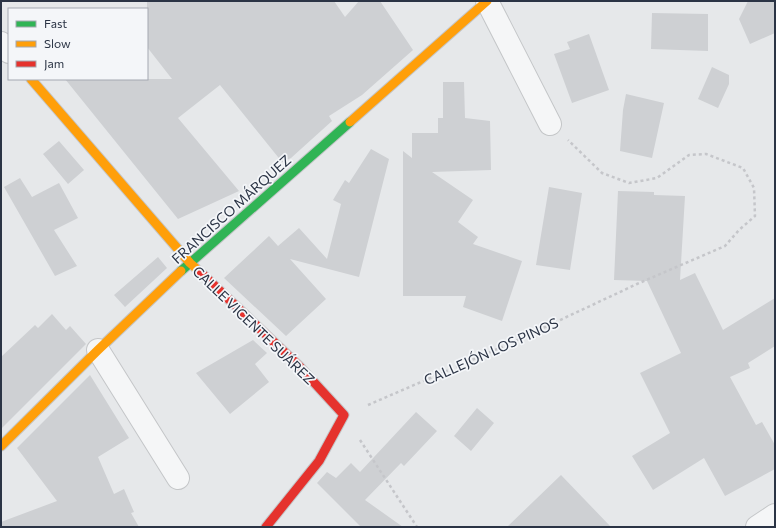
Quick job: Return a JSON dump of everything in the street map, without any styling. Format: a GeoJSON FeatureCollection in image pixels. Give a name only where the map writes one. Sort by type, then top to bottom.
{"type":"FeatureCollection","features":[{"type":"Feature","properties":{"kind":"street"},"geometry":{"type":"LineString","coordinates":[[487,1],[550,124]]}},
{"type":"Feature","properties":{"kind":"street","name":"FRANCISCO MÁRQUEZ"},"geometry":{"type":"LineString","coordinates":[[1,446],[98,350],[190,264],[487,1]]}},
{"type":"Feature","properties":{"kind":"street"},"geometry":{"type":"LineString","coordinates":[[1,43],[8,51]]}},
{"type":"Feature","properties":{"kind":"street","name":"CALLE VICENTE SUÁREZ"},"geometry":{"type":"LineString","coordinates":[[32,80],[190,264],[299,366],[344,415]]}},
{"type":"Feature","properties":{"kind":"street"},"geometry":{"type":"LineString","coordinates":[[98,350],[178,478]]}},
{"type":"Feature","properties":{"kind":"street"},"geometry":{"type":"LineString","coordinates":[[266,527],[319,460],[344,415]]}},
{"type":"Feature","properties":{"kind":"street"},"geometry":{"type":"LineString","coordinates":[[757,527],[775,515]]}},
{"type":"Feature","properties":{"kind":"path","name":"CALLEJÓN LOS PINOS"},"geometry":{"type":"LineString","coordinates":[[344,415],[396,394],[511,343],[637,284],[725,246],[739,230],[755,216],[754,188],[743,168],[706,154],[689,155],[656,178],[629,183],[602,173],[550,124]]}},
{"type":"Feature","properties":{"kind":"path"},"geometry":{"type":"LineString","coordinates":[[344,415],[417,527]]}},
{"type":"Feature","properties":{"kind":"building"},"geometry":{"type":"Polygon","coordinates":[[[147,1],[334,1],[345,17],[359,1],[380,1],[413,50],[362,95],[329,116],[332,121],[291,158],[282,162],[220,85],[178,118],[239,191],[178,219],[66,80],[172,79],[148,48],[147,1]]]}},
{"type":"Feature","properties":{"kind":"building"},"geometry":{"type":"Polygon","coordinates":[[[748,1],[775,1],[775,33],[750,44],[739,19],[748,1]]]}},
{"type":"Feature","properties":{"kind":"building"},"geometry":{"type":"Polygon","coordinates":[[[652,13],[708,14],[708,51],[651,49],[652,13]]]}},
{"type":"Feature","properties":{"kind":"building"},"geometry":{"type":"Polygon","coordinates":[[[589,34],[609,90],[572,103],[554,54],[570,49],[567,42],[589,34]]]}},
{"type":"Feature","properties":{"kind":"building"},"geometry":{"type":"Polygon","coordinates":[[[712,67],[729,75],[729,84],[718,108],[698,99],[712,67]]]}},
{"type":"Feature","properties":{"kind":"building"},"geometry":{"type":"Polygon","coordinates":[[[443,82],[464,82],[465,118],[490,121],[491,170],[432,172],[473,200],[458,222],[478,237],[473,244],[522,261],[502,321],[463,307],[466,296],[403,296],[403,151],[412,158],[412,133],[438,133],[438,118],[443,118],[443,82]]]}},
{"type":"Feature","properties":{"kind":"building"},"geometry":{"type":"Polygon","coordinates":[[[626,94],[664,103],[652,158],[620,151],[623,110],[626,94]]]}},
{"type":"Feature","properties":{"kind":"building"},"geometry":{"type":"Polygon","coordinates":[[[59,141],[84,170],[68,184],[43,154],[59,141]]]}},
{"type":"Feature","properties":{"kind":"building"},"geometry":{"type":"Polygon","coordinates":[[[371,149],[389,159],[359,277],[290,259],[326,299],[286,336],[224,278],[269,236],[278,246],[299,228],[327,259],[341,204],[333,200],[345,180],[349,183],[371,149]]]}},
{"type":"Feature","properties":{"kind":"building"},"geometry":{"type":"Polygon","coordinates":[[[20,178],[32,197],[59,183],[78,218],[54,230],[77,266],[55,276],[4,187],[20,178]]]}},
{"type":"Feature","properties":{"kind":"building"},"geometry":{"type":"Polygon","coordinates":[[[549,187],[582,193],[570,270],[536,265],[549,187]]]}},
{"type":"Feature","properties":{"kind":"building"},"geometry":{"type":"Polygon","coordinates":[[[618,191],[654,192],[654,195],[685,196],[680,280],[695,273],[723,330],[775,298],[775,346],[748,363],[750,368],[730,377],[756,425],[762,422],[775,445],[775,469],[725,496],[704,458],[653,490],[632,456],[670,433],[640,373],[681,353],[647,281],[614,280],[618,191]]]}},
{"type":"Feature","properties":{"kind":"building"},"geometry":{"type":"Polygon","coordinates":[[[158,257],[167,268],[125,307],[114,295],[158,257]]]}},
{"type":"Feature","properties":{"kind":"building"},"geometry":{"type":"Polygon","coordinates":[[[52,314],[66,330],[70,326],[86,344],[2,428],[1,357],[35,325],[38,328],[52,314]]]}},
{"type":"Feature","properties":{"kind":"building"},"geometry":{"type":"Polygon","coordinates":[[[253,340],[267,353],[255,364],[269,382],[230,414],[196,373],[253,340]]]}},
{"type":"Feature","properties":{"kind":"building"},"geometry":{"type":"Polygon","coordinates":[[[90,375],[129,438],[98,457],[114,494],[124,489],[134,512],[131,513],[139,527],[1,527],[1,522],[57,501],[17,448],[90,375]]]}},
{"type":"Feature","properties":{"kind":"building"},"geometry":{"type":"Polygon","coordinates":[[[477,408],[494,423],[471,451],[454,436],[477,408]]]}},
{"type":"Feature","properties":{"kind":"building"},"geometry":{"type":"Polygon","coordinates":[[[416,412],[437,431],[404,466],[401,463],[365,500],[403,527],[361,527],[317,483],[327,472],[336,478],[351,463],[360,472],[416,412]]]}},
{"type":"Feature","properties":{"kind":"building"},"geometry":{"type":"Polygon","coordinates":[[[561,475],[611,527],[507,527],[561,475]]]}},
{"type":"Feature","properties":{"kind":"traffic: fast"},"geometry":{"type":"LineString","coordinates":[[181,271],[350,122]]}},
{"type":"Feature","properties":{"kind":"traffic: slow"},"geometry":{"type":"LineString","coordinates":[[350,122],[487,1]]}},
{"type":"Feature","properties":{"kind":"traffic: slow"},"geometry":{"type":"LineString","coordinates":[[32,80],[190,263],[199,271]]}},
{"type":"Feature","properties":{"kind":"traffic: slow"},"geometry":{"type":"LineString","coordinates":[[1,446],[98,350],[181,271]]}},
{"type":"Feature","properties":{"kind":"traffic: jam"},"geometry":{"type":"LineString","coordinates":[[199,271],[299,366],[344,415],[319,461],[266,527]]}}]}
